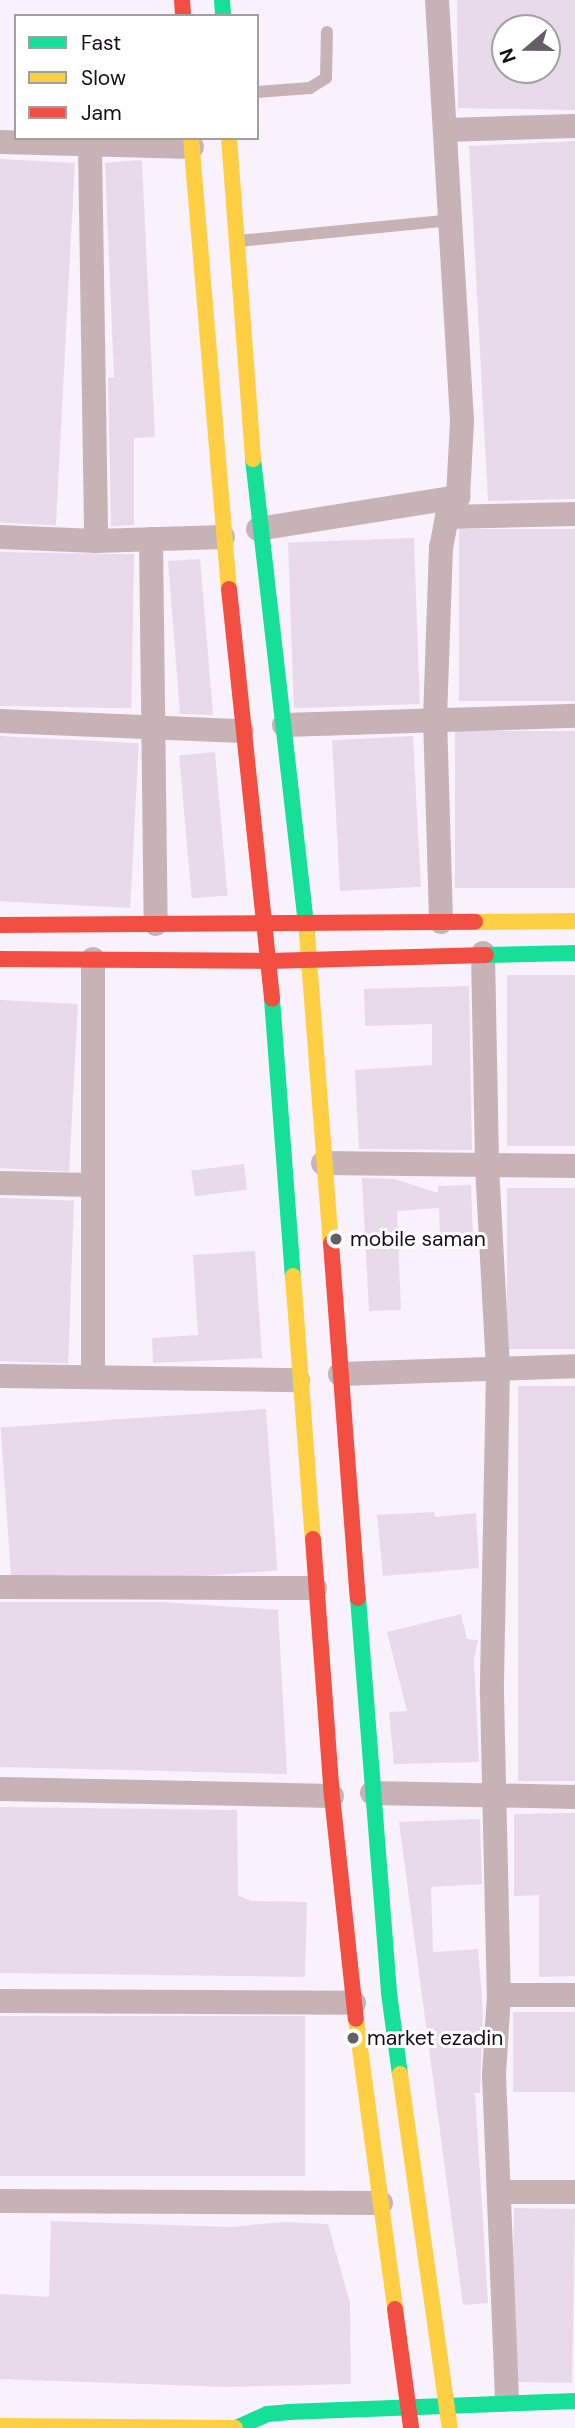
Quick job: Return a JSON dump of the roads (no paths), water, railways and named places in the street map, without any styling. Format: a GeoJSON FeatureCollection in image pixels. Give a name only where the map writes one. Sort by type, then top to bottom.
{"type":"FeatureCollection","features":[{"type":"Feature","properties":{"kind":"main road"},"geometry":{"type":"LineString","coordinates":[[229,140],[234,241],[258,529],[284,725],[306,923],[389,1993],[450,2428]]}},
{"type":"Feature","properties":{"kind":"main road"},"geometry":{"type":"LineString","coordinates":[[192,143],[223,537],[242,731],[266,924],[298,1380],[332,1796],[354,2003],[396,2335],[411,2428]]}},
{"type":"Feature","properties":{"kind":"main road"},"geometry":{"type":"LineString","coordinates":[[0,925],[575,921]]}},
{"type":"Feature","properties":{"kind":"main road"},"geometry":{"type":"LineString","coordinates":[[0,959],[269,961],[308,957],[575,953]]}},
{"type":"Feature","properties":{"kind":"main road"},"geometry":{"type":"LineString","coordinates":[[431,2292],[463,2385],[479,2396],[553,2401]]}},
{"type":"Feature","properties":{"kind":"main road"},"geometry":{"type":"LineString","coordinates":[[353,2410],[383,2402],[396,2390],[396,2335]]}},
{"type":"Feature","properties":{"kind":"main road"},"geometry":{"type":"LineString","coordinates":[[0,2426],[235,2428],[267,2414],[447,2404],[575,2401]]}},
{"type":"Feature","properties":{"kind":"street"},"geometry":{"type":"LineString","coordinates":[[437,0],[462,421],[452,507],[441,547],[435,717],[440,922]]}},
{"type":"Feature","properties":{"kind":"street"},"geometry":{"type":"LineString","coordinates":[[446,130],[575,127]]}},
{"type":"Feature","properties":{"kind":"street"},"geometry":{"type":"LineString","coordinates":[[0,142],[90,146],[192,143]]}},
{"type":"Feature","properties":{"kind":"street"},"geometry":{"type":"LineString","coordinates":[[90,146],[96,541]]}},
{"type":"Feature","properties":{"kind":"street"},"geometry":{"type":"LineString","coordinates":[[258,529],[452,507],[575,514]]}},
{"type":"Feature","properties":{"kind":"street"},"geometry":{"type":"LineString","coordinates":[[0,537],[96,541],[223,537]]}},
{"type":"Feature","properties":{"kind":"street"},"geometry":{"type":"LineString","coordinates":[[151,539],[157,725],[156,924]]}},
{"type":"Feature","properties":{"kind":"street"},"geometry":{"type":"LineString","coordinates":[[284,725],[435,717],[575,716]]}},
{"type":"Feature","properties":{"kind":"street"},"geometry":{"type":"LineString","coordinates":[[0,721],[157,725],[242,731]]}},
{"type":"Feature","properties":{"kind":"street"},"geometry":{"type":"LineString","coordinates":[[483,953],[486,1166],[498,1368],[493,1797],[499,1995],[494,2075],[502,2192],[507,2398]]}},
{"type":"Feature","properties":{"kind":"street"},"geometry":{"type":"LineString","coordinates":[[93,959],[93,1377]]}},
{"type":"Feature","properties":{"kind":"street"},"geometry":{"type":"LineString","coordinates":[[323,1163],[575,1166]]}},
{"type":"Feature","properties":{"kind":"street"},"geometry":{"type":"LineString","coordinates":[[0,1183],[91,1185]]}},
{"type":"Feature","properties":{"kind":"street"},"geometry":{"type":"LineString","coordinates":[[340,1374],[575,1366]]}},
{"type":"Feature","properties":{"kind":"street"},"geometry":{"type":"LineString","coordinates":[[0,1376],[298,1380]]}},
{"type":"Feature","properties":{"kind":"street"},"geometry":{"type":"LineString","coordinates":[[0,1587],[315,1588]]}},
{"type":"Feature","properties":{"kind":"street"},"geometry":{"type":"LineString","coordinates":[[0,1789],[332,1796]]}},
{"type":"Feature","properties":{"kind":"street"},"geometry":{"type":"LineString","coordinates":[[372,1793],[575,1797]]}},
{"type":"Feature","properties":{"kind":"street"},"geometry":{"type":"LineString","coordinates":[[499,1995],[575,1995]]}},
{"type":"Feature","properties":{"kind":"street"},"geometry":{"type":"LineString","coordinates":[[0,2001],[354,2003]]}},
{"type":"Feature","properties":{"kind":"street"},"geometry":{"type":"LineString","coordinates":[[502,2192],[575,2192]]}},
{"type":"Feature","properties":{"kind":"street"},"geometry":{"type":"LineString","coordinates":[[0,2201],[381,2203]]}},
{"type":"Feature","properties":{"kind":"lane"},"geometry":{"type":"LineString","coordinates":[[259,92],[310,88],[326,78],[327,32]]}},
{"type":"Feature","properties":{"kind":"lane"},"geometry":{"type":"LineString","coordinates":[[234,241],[451,220]]}},
{"type":"Feature","properties":{"kind":"place","name":"mobile saman"},"geometry":{"type":"Point","coordinates":[336,1239]}},
{"type":"Feature","properties":{"kind":"place","name":"market ezadin"},"geometry":{"type":"Point","coordinates":[353,2038]}}]}
